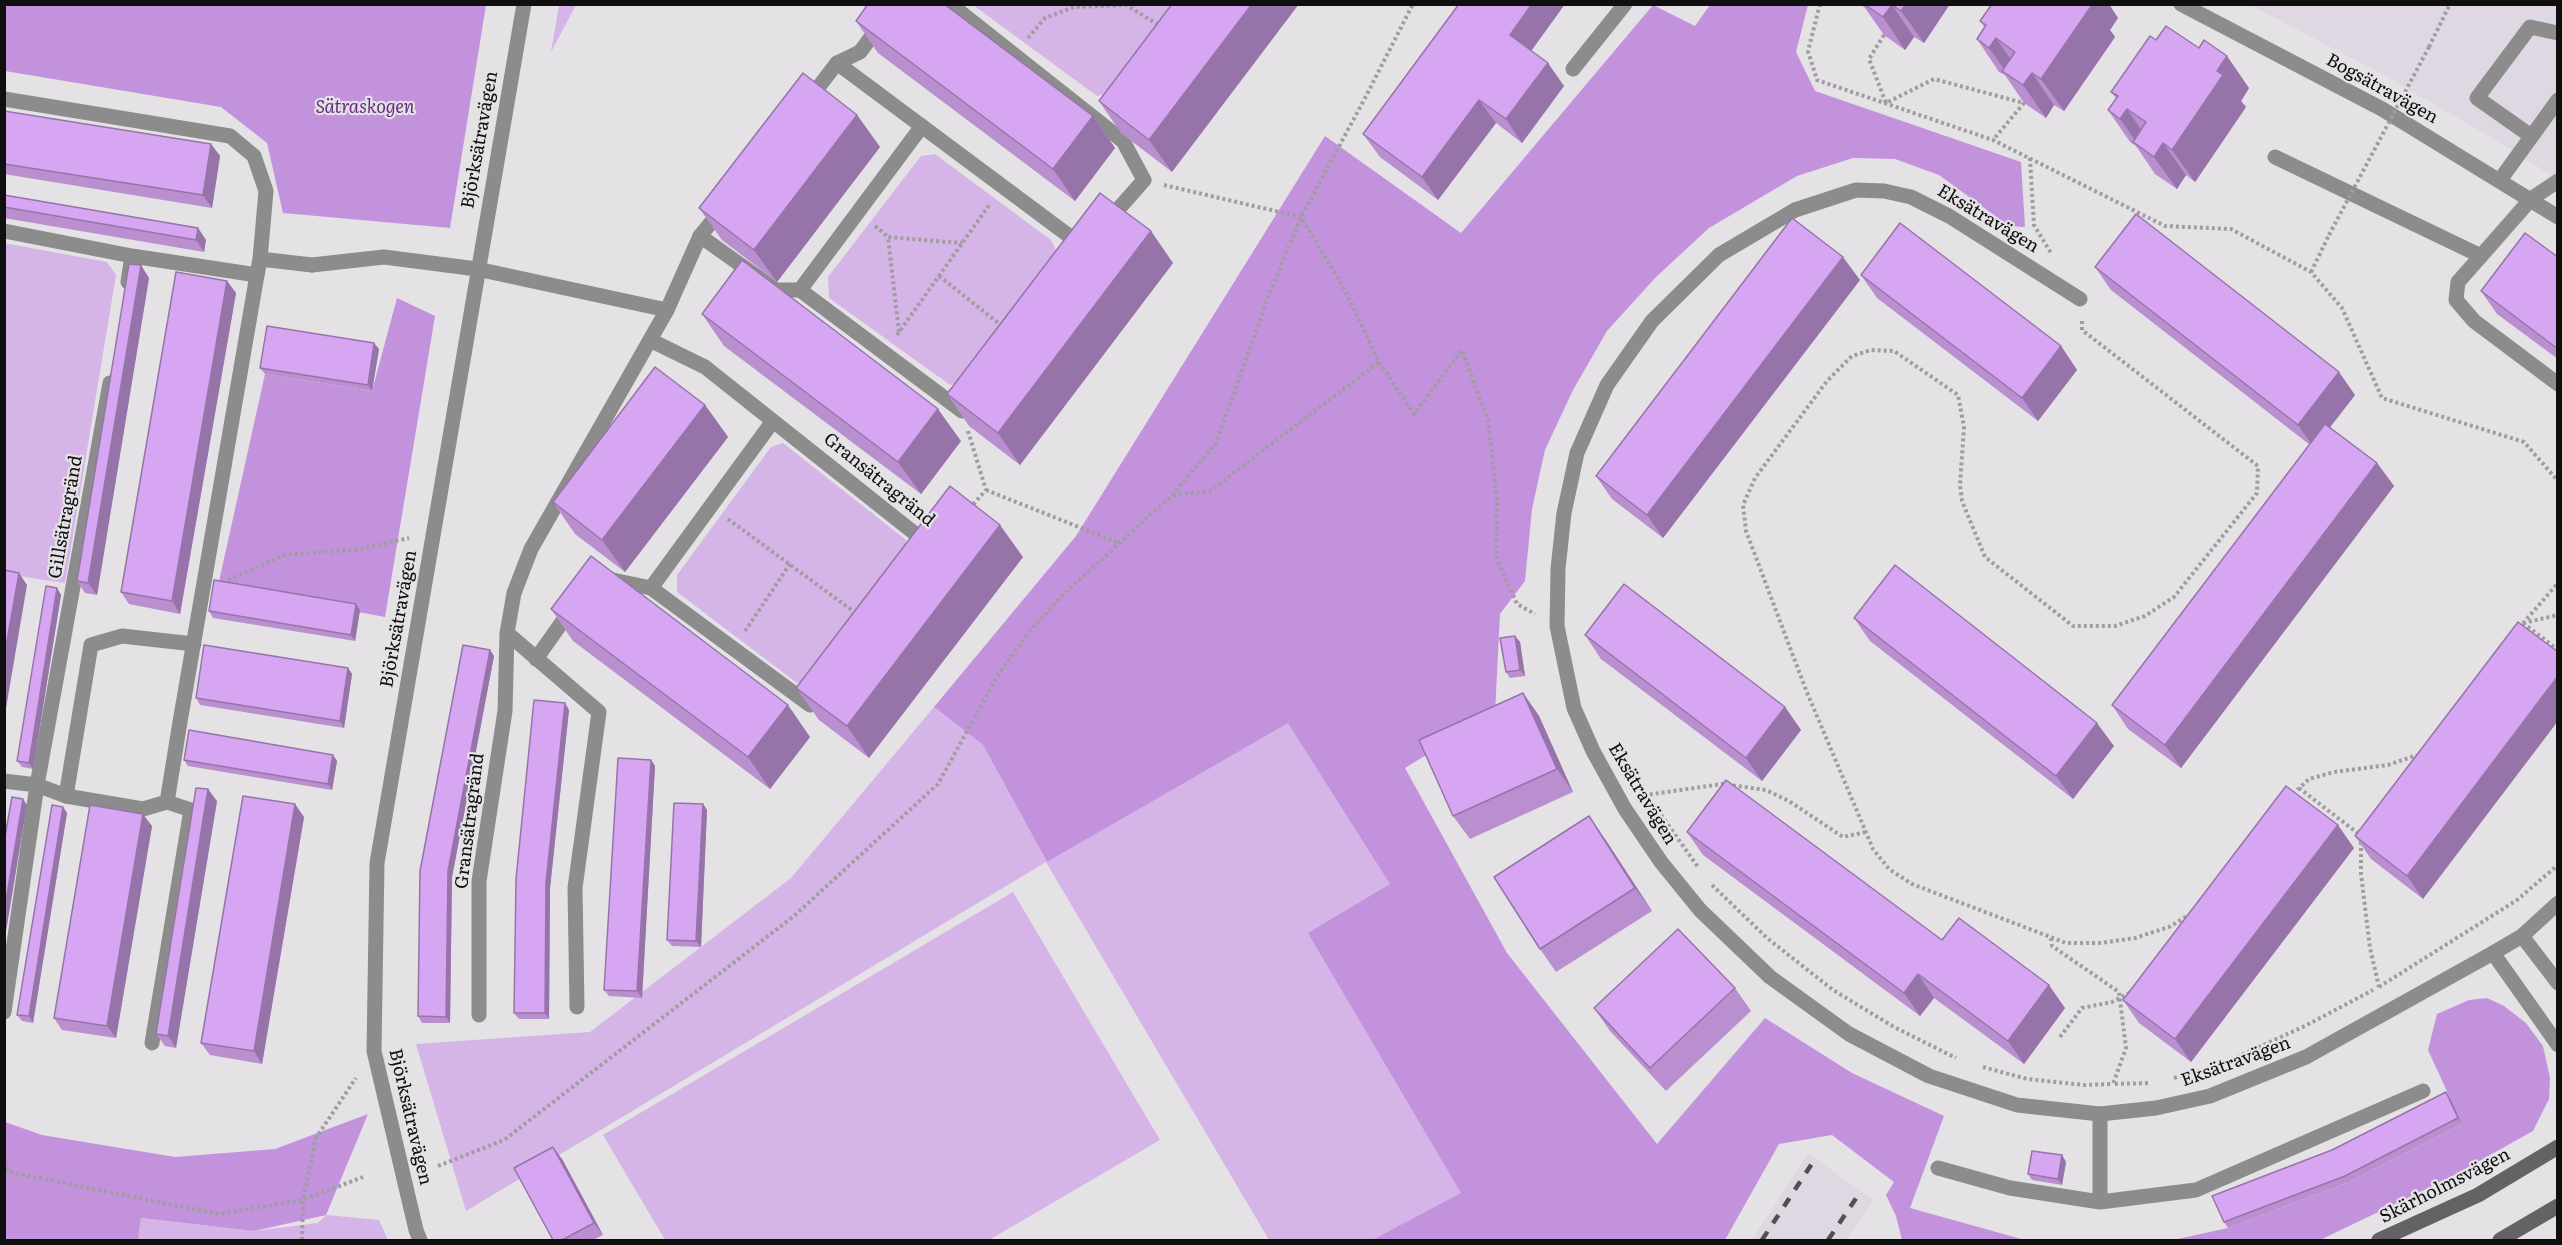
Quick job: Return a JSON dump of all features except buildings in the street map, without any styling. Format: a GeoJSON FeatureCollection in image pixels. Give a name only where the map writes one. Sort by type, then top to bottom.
{"type":"FeatureCollection","features":[{"type":"Feature","properties":{"kind":"main road","name":"Skärholmsvägen"},"geometry":{"type":"LineString","coordinates":[[2379,1240],[2478,1196],[2558,1147]]}},
{"type":"Feature","properties":{"kind":"main road"},"geometry":{"type":"LineString","coordinates":[[2500,1240],[2558,1206]]}},
{"type":"Feature","properties":{"kind":"street","name":"Björksätravägen"},"geometry":{"type":"LineString","coordinates":[[420,1240],[374,1051],[377,862],[524,4]]}},
{"type":"Feature","properties":{"kind":"street"},"geometry":{"type":"LineString","coordinates":[[801,109],[837,63],[860,52],[896,4]]}},
{"type":"Feature","properties":{"kind":"street"},"geometry":{"type":"LineString","coordinates":[[837,63],[1002,186],[1088,243],[1144,180],[1123,141],[1112,124],[1015,55],[950,4]]}},
{"type":"Feature","properties":{"kind":"street"},"geometry":{"type":"LineString","coordinates":[[1573,69],[1625,4]]}},
{"type":"Feature","properties":{"kind":"street","name":"Bogsätravägen"},"geometry":{"type":"LineString","coordinates":[[2181,4],[2382,109],[2558,217]]}},
{"type":"Feature","properties":{"kind":"street"},"geometry":{"type":"LineString","coordinates":[[2531,136],[2477,98],[2530,27],[2558,33]]}},
{"type":"Feature","properties":{"kind":"street"},"geometry":{"type":"LineString","coordinates":[[4,99],[230,136],[254,156],[266,191],[260,259],[167,802]]}},
{"type":"Feature","properties":{"kind":"street"},"geometry":{"type":"LineString","coordinates":[[2500,180],[2558,100]]}},
{"type":"Feature","properties":{"kind":"street"},"geometry":{"type":"LineString","coordinates":[[800,290],[922,126]]}},
{"type":"Feature","properties":{"kind":"street"},"geometry":{"type":"LineString","coordinates":[[2275,157],[2481,256]]}},
{"type":"Feature","properties":{"kind":"street"},"geometry":{"type":"LineString","coordinates":[[2558,181],[2531,199],[2458,282],[2456,300],[2474,321],[2558,384]]}},
{"type":"Feature","properties":{"kind":"street","name":"Eksätravägen"},"geometry":{"type":"LineString","coordinates":[[2080,298],[1949,216],[1911,197],[1884,191],[1856,190],[1795,210],[1719,255],[1652,321],[1607,385],[1577,453],[1564,513],[1558,568],[1557,626],[1574,708],[1593,751],[1625,809],[1661,862],[1700,910],[1770,977],[1849,1034],[1929,1076],[2016,1105],[2100,1114],[2156,1108],[2210,1096],[2306,1057],[2522,936],[2558,903]]}},
{"type":"Feature","properties":{"kind":"street","name":"Gransätragränd"},"geometry":{"type":"LineString","coordinates":[[479,1015],[479,881],[505,711],[507,633],[514,593],[531,549],[667,310],[700,236],[730,198]]}},
{"type":"Feature","properties":{"kind":"street"},"geometry":{"type":"LineString","coordinates":[[4,231],[132,256],[257,275]]}},
{"type":"Feature","properties":{"kind":"street"},"geometry":{"type":"LineString","coordinates":[[700,236],[776,290],[800,290],[962,411],[975,392]]}},
{"type":"Feature","properties":{"kind":"street"},"geometry":{"type":"LineString","coordinates":[[124,303],[132,256]]}},
{"type":"Feature","properties":{"kind":"street"},"geometry":{"type":"LineString","coordinates":[[260,259],[312,265],[384,257],[477,269],[667,310]]}},
{"type":"Feature","properties":{"kind":"street","name":"Gransätragränd"},"geometry":{"type":"LineString","coordinates":[[650,340],[705,367],[933,548],[926,556]]}},
{"type":"Feature","properties":{"kind":"street","name":"Gillsätragränd"},"geometry":{"type":"LineString","coordinates":[[4,1012],[37,785],[111,373]]}},
{"type":"Feature","properties":{"kind":"street"},"geometry":{"type":"LineString","coordinates":[[651,588],[773,421]]}},
{"type":"Feature","properties":{"kind":"street"},"geometry":{"type":"LineString","coordinates":[[536,658],[590,590],[613,580],[651,588],[810,705],[831,678]]}},
{"type":"Feature","properties":{"kind":"street"},"geometry":{"type":"LineString","coordinates":[[507,633],[599,712],[575,888],[577,1007]]}},
{"type":"Feature","properties":{"kind":"street"},"geometry":{"type":"LineString","coordinates":[[66,796],[91,645],[122,636],[194,644]]}},
{"type":"Feature","properties":{"kind":"street"},"geometry":{"type":"LineString","coordinates":[[4,781],[37,785],[66,796],[143,809],[167,802],[191,810],[152,1042]]}},
{"type":"Feature","properties":{"kind":"street"},"geometry":{"type":"LineString","coordinates":[[2522,936],[2558,983]]}},
{"type":"Feature","properties":{"kind":"street"},"geometry":{"type":"LineString","coordinates":[[2493,953],[2558,1045]]}},
{"type":"Feature","properties":{"kind":"street"},"geometry":{"type":"LineString","coordinates":[[1938,1168],[2010,1188],[2100,1202],[2196,1190],[2423,1091]]}},
{"type":"Feature","properties":{"kind":"street"},"geometry":{"type":"LineString","coordinates":[[2100,1114],[2100,1202]]}},
{"type":"Feature","properties":{"kind":"path"},"geometry":{"type":"LineString","coordinates":[[438,1166],[504,1140],[794,916],[938,784],[998,675],[1030,631],[1066,592],[1172,495],[1216,443],[1268,297],[1301,217],[1413,4]]}},
{"type":"Feature","properties":{"kind":"path"},"geometry":{"type":"LineString","coordinates":[[1820,4],[1808,51],[1817,80],[1994,140],[2165,226],[2231,229],[2311,272],[2342,308],[2382,398],[2524,442],[2558,481]]}},
{"type":"Feature","properties":{"kind":"path"},"geometry":{"type":"LineString","coordinates":[[2311,272],[2450,4]]}},
{"type":"Feature","properties":{"kind":"path"},"geometry":{"type":"LineString","coordinates":[[1015,55],[1045,18],[1074,6],[1126,5],[1169,32]]}},
{"type":"Feature","properties":{"kind":"path"},"geometry":{"type":"LineString","coordinates":[[1884,35],[1869,59],[1886,103]]}},
{"type":"Feature","properties":{"kind":"path"},"geometry":{"type":"LineString","coordinates":[[1886,103],[1934,79],[2024,103],[1994,140]]}},
{"type":"Feature","properties":{"kind":"path"},"geometry":{"type":"LineString","coordinates":[[2030,158],[2034,225]]}},
{"type":"Feature","properties":{"kind":"path"},"geometry":{"type":"LineString","coordinates":[[1144,180],[1301,217],[1346,292],[1379,362],[1414,414],[1462,350],[1488,421],[1497,500],[1496,557],[1517,604],[1557,626]]}},
{"type":"Feature","properties":{"kind":"path"},"geometry":{"type":"LineString","coordinates":[[885,353],[1002,186]]}},
{"type":"Feature","properties":{"kind":"path"},"geometry":{"type":"LineString","coordinates":[[899,333],[888,237],[962,243]]}},
{"type":"Feature","properties":{"kind":"path"},"geometry":{"type":"LineString","coordinates":[[939,276],[1008,331]]}},
{"type":"Feature","properties":{"kind":"path"},"geometry":{"type":"LineString","coordinates":[[2080,298],[2082,330],[2258,466],[2257,493],[2174,597],[2145,616],[2115,626],[2073,626],[1985,557],[1962,501],[1960,485],[1964,427],[1958,395],[1894,351],[1871,350],[1852,356],[1827,381],[1755,477],[1743,505],[1746,531],[1806,690],[1873,849],[1889,869],[1912,884],[2066,943],[2100,943],[2135,938],[2169,927],[2196,912]]}},
{"type":"Feature","properties":{"kind":"path"},"geometry":{"type":"LineString","coordinates":[[1172,495],[1210,491],[1379,362]]}},
{"type":"Feature","properties":{"kind":"path"},"geometry":{"type":"LineString","coordinates":[[962,411],[986,490]]}},
{"type":"Feature","properties":{"kind":"path"},"geometry":{"type":"LineString","coordinates":[[986,490],[1119,543]]}},
{"type":"Feature","properties":{"kind":"path"},"geometry":{"type":"LineString","coordinates":[[963,515],[986,490]]}},
{"type":"Feature","properties":{"kind":"path"},"geometry":{"type":"LineString","coordinates":[[711,506],[863,618]]}},
{"type":"Feature","properties":{"kind":"path"},"geometry":{"type":"LineString","coordinates":[[203,592],[284,555],[361,549],[434,532]]}},
{"type":"Feature","properties":{"kind":"path"},"geometry":{"type":"LineString","coordinates":[[733,648],[790,564]]}},
{"type":"Feature","properties":{"kind":"path"},"geometry":{"type":"LineString","coordinates":[[2516,632],[2558,583]]}},
{"type":"Feature","properties":{"kind":"path"},"geometry":{"type":"LineString","coordinates":[[2523,623],[2558,615]]}},
{"type":"Feature","properties":{"kind":"path"},"geometry":{"type":"LineString","coordinates":[[2523,623],[2558,650]]}},
{"type":"Feature","properties":{"kind":"path"},"geometry":{"type":"LineString","coordinates":[[2290,796],[2309,779],[2334,772],[2388,765],[2415,757],[2423,750]]}},
{"type":"Feature","properties":{"kind":"path"},"geometry":{"type":"LineString","coordinates":[[2415,757],[2417,765]]}},
{"type":"Feature","properties":{"kind":"path"},"geometry":{"type":"LineString","coordinates":[[1701,872],[1646,795],[1722,784],[1766,790],[1789,801],[1842,837],[1866,832]]}},
{"type":"Feature","properties":{"kind":"path"},"geometry":{"type":"LineString","coordinates":[[2299,788],[2363,837],[2361,874],[2370,948],[2379,987]]}},
{"type":"Feature","properties":{"kind":"path"},"geometry":{"type":"LineString","coordinates":[[2167,1080],[2220,1065],[2305,1026],[2379,987],[2517,900],[2558,865]]}},
{"type":"Feature","properties":{"kind":"path"},"geometry":{"type":"LineString","coordinates":[[1707,880],[1767,938],[1833,990],[1894,1027],[1963,1061]]}},
{"type":"Feature","properties":{"kind":"path"},"geometry":{"type":"LineString","coordinates":[[2169,927],[2180,932]]}},
{"type":"Feature","properties":{"kind":"path"},"geometry":{"type":"LineString","coordinates":[[2051,938],[2052,946],[2119,992],[2126,1048],[2113,1084]]}},
{"type":"Feature","properties":{"kind":"path"},"geometry":{"type":"LineString","coordinates":[[2060,1037],[2082,1008],[2112,1002],[2141,986]]}},
{"type":"Feature","properties":{"kind":"path"},"geometry":{"type":"LineString","coordinates":[[302,1240],[303,1200],[316,1138],[374,1051]]}},
{"type":"Feature","properties":{"kind":"path"},"geometry":{"type":"LineString","coordinates":[[1974,1064],[2027,1079],[2084,1085],[2156,1083]]}},
{"type":"Feature","properties":{"kind":"path"},"geometry":{"type":"LineString","coordinates":[[4,1156],[6,1170],[219,1214],[303,1200],[363,1177]]}},
{"type":"Feature","properties":{"kind":"shaded area"},"geometry":{"type":"Polygon","coordinates":[[[559,5],[576,5],[551,52],[559,5]]]}},
{"type":"Feature","properties":{"kind":"shaded area"},"geometry":{"type":"Polygon","coordinates":[[[973,5],[1183,5],[1123,89],[1097,96],[973,5]]]}},
{"type":"Feature","properties":{"kind":"shaded area"},"geometry":{"type":"Polygon","coordinates":[[[2250,5],[2557,5],[2557,179],[2499,142],[2382,74],[2250,5]]]}},
{"type":"Feature","properties":{"kind":"shaded area"},"geometry":{"type":"Polygon","coordinates":[[[935,154],[1051,240],[1060,258],[971,380],[950,385],[829,298],[828,277],[921,156],[935,154]]]}},
{"type":"Feature","properties":{"kind":"shaded area"},"geometry":{"type":"Polygon","coordinates":[[[4,243],[107,262],[116,275],[65,583],[5,574],[4,243]]]}},
{"type":"Feature","properties":{"kind":"shaded area"},"geometry":{"type":"Polygon","coordinates":[[[783,443],[906,540],[907,559],[813,682],[797,683],[677,592],[677,575],[771,447],[783,443]]]}},
{"type":"Feature","properties":{"kind":"shaded area"},"geometry":{"type":"Polygon","coordinates":[[[934,707],[983,745],[1047,862],[1288,722],[1391,884],[1309,933],[1462,1193],[1372,1240],[1269,1240],[1046,862],[466,1211],[416,1044],[590,1032],[791,878],[934,707]]]}},
{"type":"Feature","properties":{"kind":"shaded area"},"geometry":{"type":"Polygon","coordinates":[[[1013,892],[1160,1140],[989,1240],[665,1240],[603,1135],[1013,892]]]}},
{"type":"Feature","properties":{"kind":"shaded area"},"geometry":{"type":"Polygon","coordinates":[[[1808,1153],[1873,1200],[1847,1240],[1752,1240],[1808,1153]]]}},
{"type":"Feature","properties":{"kind":"shaded area"},"geometry":{"type":"Polygon","coordinates":[[[326,1215],[379,1220],[388,1240],[138,1240],[141,1218],[254,1231],[318,1223],[326,1215]]]}},
{"type":"Feature","properties":{"kind":"green space","name":"Sätraskogen"},"geometry":{"type":"Polygon","coordinates":[[[4,5],[486,5],[450,228],[283,213],[267,143],[221,107],[5,71],[4,5]]]}},
{"type":"Feature","properties":{"kind":"green space"},"geometry":{"type":"Polygon","coordinates":[[[1653,5],[1695,26],[1710,5],[1808,5],[1796,52],[1815,91],[2021,162],[2025,227],[2009,226],[1939,175],[1895,159],[1853,158],[1797,176],[1709,228],[1656,277],[1607,331],[1573,390],[1545,450],[1532,509],[1525,581],[1500,614],[1495,713],[1405,768],[1507,953],[1657,1144],[1765,1018],[1852,1073],[1944,1116],[1910,1208],[2025,1240],[1902,1240],[1896,1216],[1886,1195],[1894,1182],[1832,1135],[1779,1144],[1725,1240],[1372,1240],[1461,1193],[1308,933],[1390,884],[1288,723],[1047,862],[983,745],[934,707],[1076,536],[1325,136],[1461,233],[1653,5]]]}},
{"type":"Feature","properties":{"kind":"green space"},"geometry":{"type":"Polygon","coordinates":[[[397,298],[435,316],[385,617],[218,586],[265,374],[372,391],[397,298]]]}},
{"type":"Feature","properties":{"kind":"green space"},"geometry":{"type":"Polygon","coordinates":[[[2487,998],[2504,1006],[2526,1023],[2543,1046],[2550,1078],[2549,1099],[2533,1131],[2447,1179],[2320,1240],[2173,1240],[2228,1228],[2349,1182],[2462,1124],[2428,1050],[2437,1014],[2469,1000],[2487,998]]]}},
{"type":"Feature","properties":{"kind":"green space"},"geometry":{"type":"Polygon","coordinates":[[[368,1114],[326,1215],[254,1231],[141,1218],[138,1240],[5,1240],[5,1122],[42,1135],[175,1157],[275,1149],[368,1114]]]}},
{"type":"Feature","properties":{"kind":"railway"},"geometry":{"type":"LineString","coordinates":[[1762,1240],[1815,1159]]}},
{"type":"Feature","properties":{"kind":"railway"},"geometry":{"type":"LineString","coordinates":[[1828,1240],[1861,1191]]}}]}
